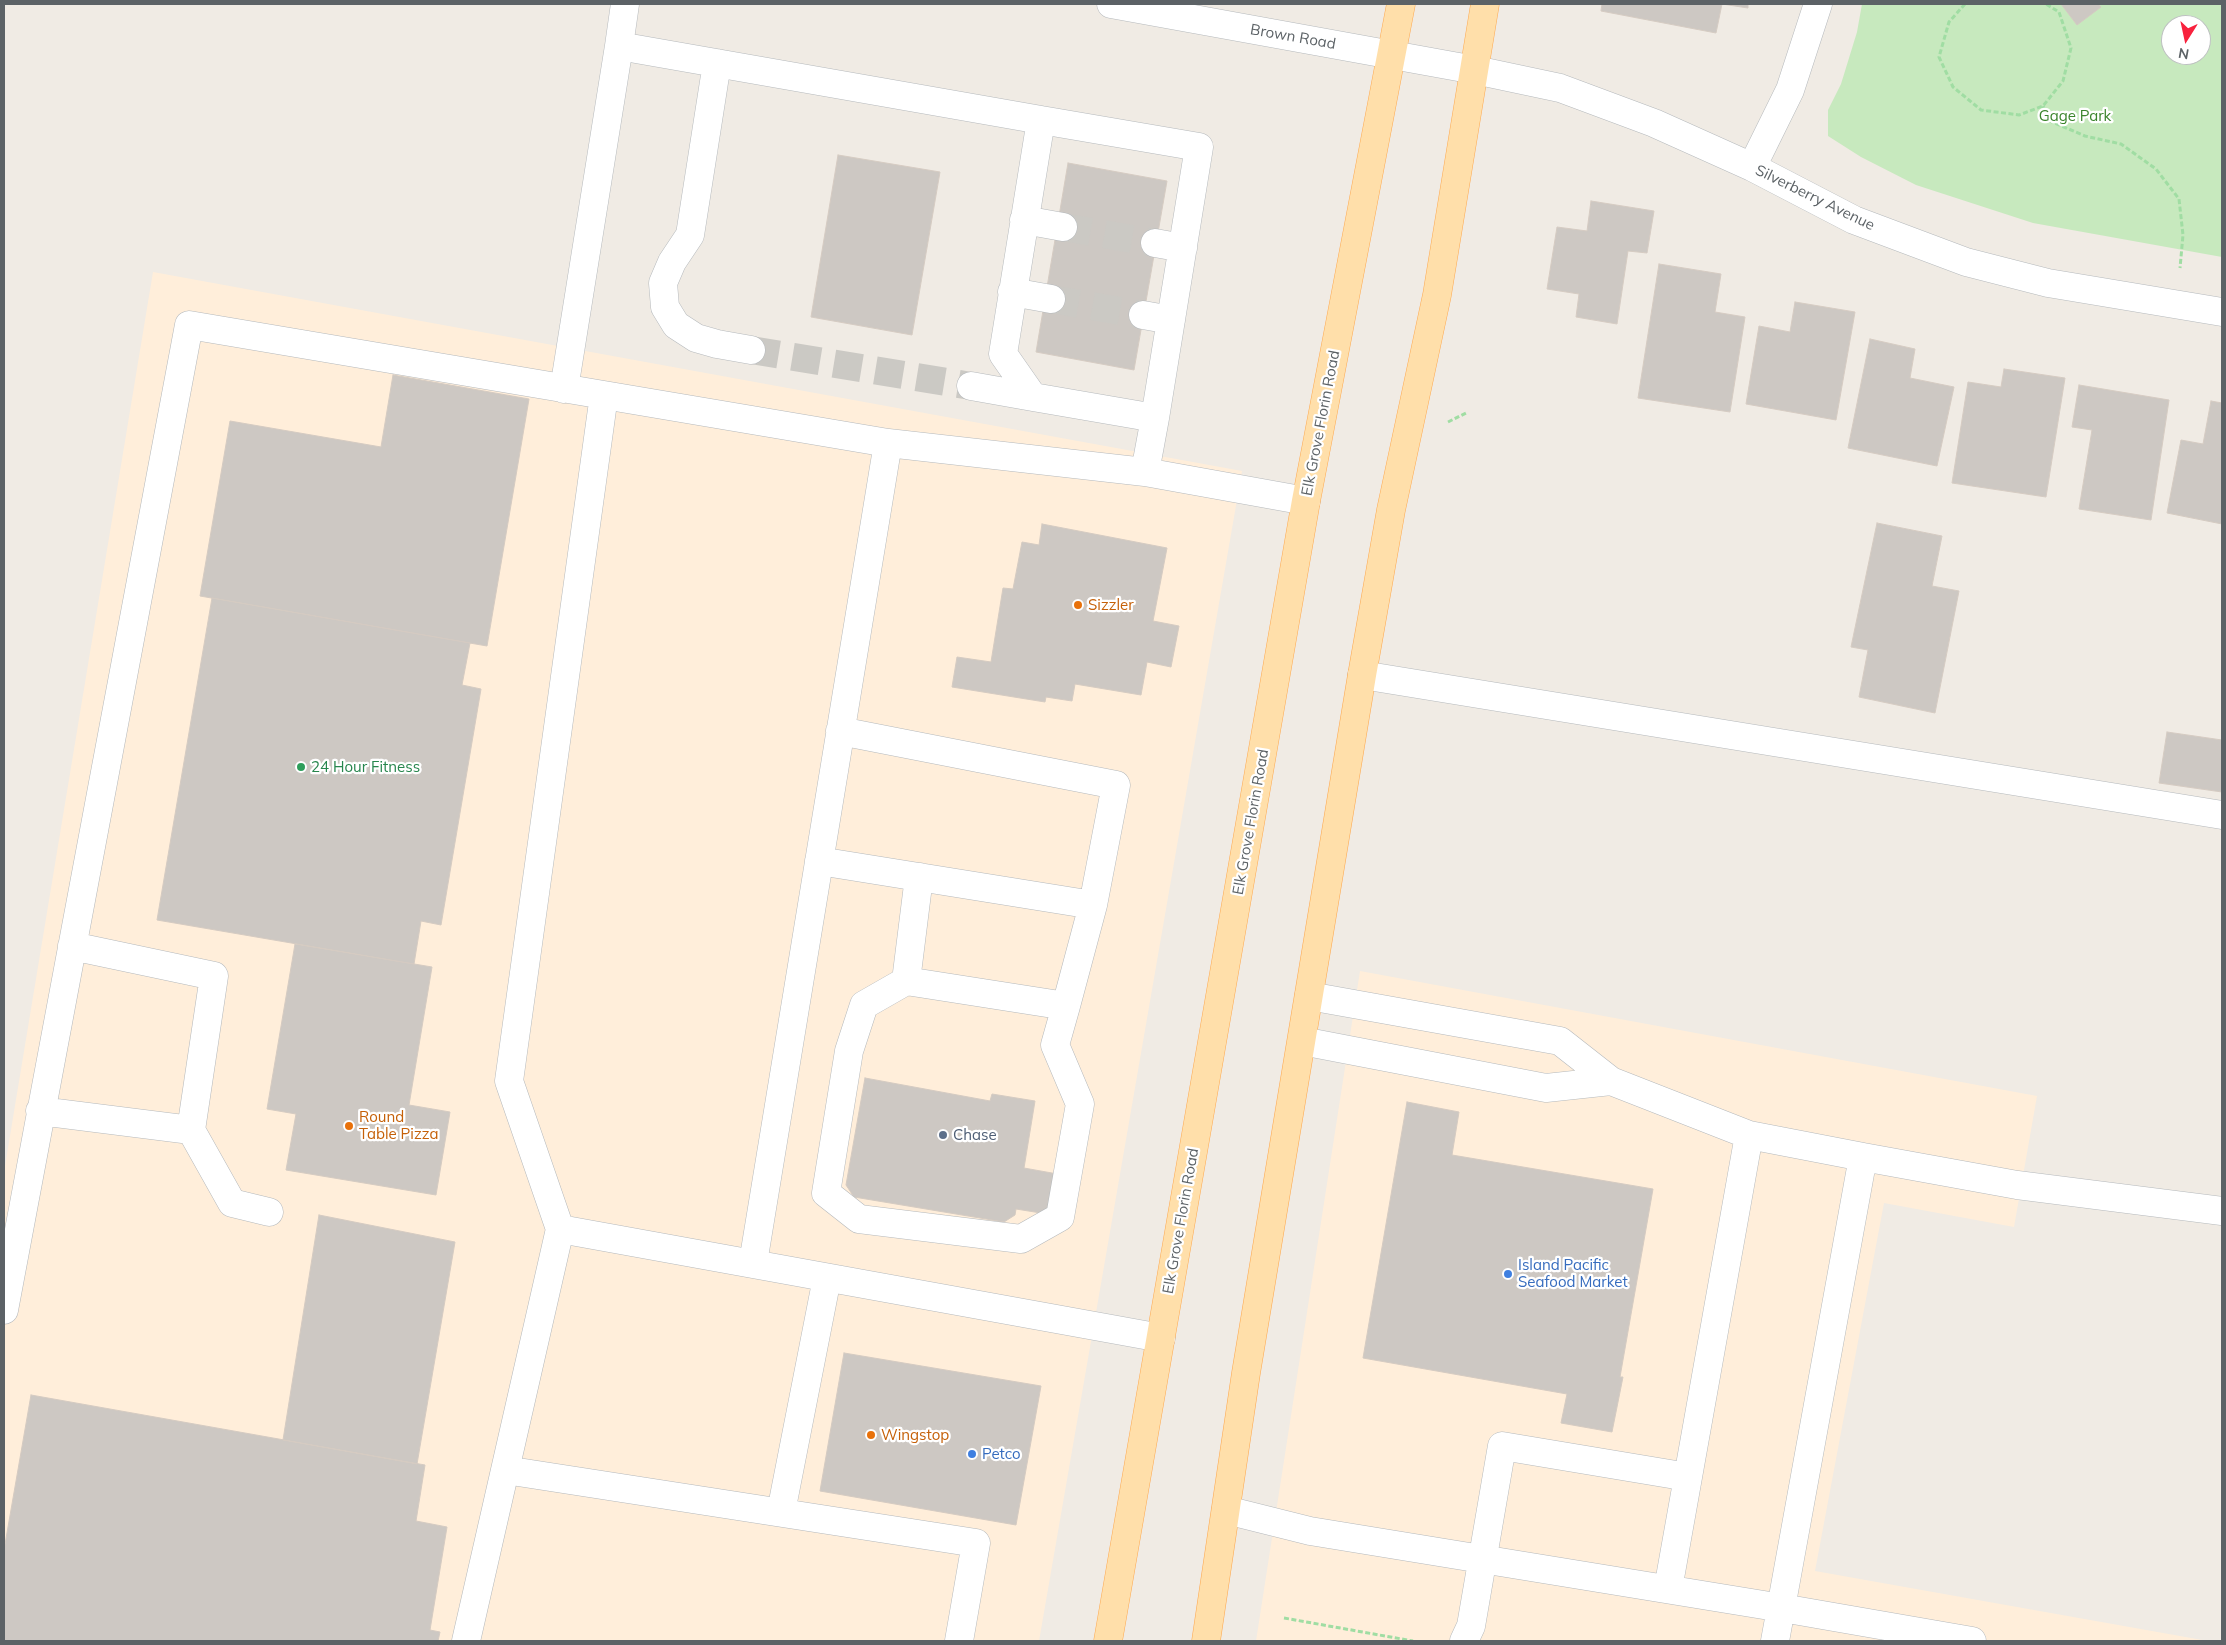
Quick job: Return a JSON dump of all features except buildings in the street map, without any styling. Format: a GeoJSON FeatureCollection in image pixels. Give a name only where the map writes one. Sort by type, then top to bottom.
{"type":"FeatureCollection","features":[{"type":"Feature","properties":{"kind":"main road","name":"Elk Grove Florin Road"},"geometry":{"type":"LineString","coordinates":[[1108,1641],[1306,501],[1402,4]]}},
{"type":"Feature","properties":{"kind":"main road"},"geometry":{"type":"LineString","coordinates":[[1206,1641],[1246,1373],[1362,675],[1391,510],[1437,295],[1485,4]]}},
{"type":"Feature","properties":{"kind":"street"},"geometry":{"type":"LineString","coordinates":[[564,389],[625,4]]}},
{"type":"Feature","properties":{"kind":"street","name":"Brown Road"},"geometry":{"type":"LineString","coordinates":[[1112,4],[1475,70]]}},
{"type":"Feature","properties":{"kind":"street"},"geometry":{"type":"LineString","coordinates":[[1752,167],[1790,90],[1818,4]]}},
{"type":"Feature","properties":{"kind":"street"},"geometry":{"type":"LineString","coordinates":[[619,46],[1199,147],[1155,418],[1144,472]]}},
{"type":"Feature","properties":{"kind":"street"},"geometry":{"type":"LineString","coordinates":[[717,63],[690,236],[672,262],[663,283],[665,307],[676,325],[696,338],[751,350]]}},
{"type":"Feature","properties":{"kind":"street","name":"Silverberry Avenue"},"geometry":{"type":"LineString","coordinates":[[1475,70],[1578,94],[1654,123],[1752,167],[1854,220],[1966,262],[2048,283],[2222,312]]}},
{"type":"Feature","properties":{"kind":"street"},"geometry":{"type":"LineString","coordinates":[[1033,397],[1003,354],[1041,120]]}},
{"type":"Feature","properties":{"kind":"street"},"geometry":{"type":"LineString","coordinates":[[1024,220],[1063,227]]}},
{"type":"Feature","properties":{"kind":"street"},"geometry":{"type":"LineString","coordinates":[[1155,243],[1183,248]]}},
{"type":"Feature","properties":{"kind":"street"},"geometry":{"type":"LineString","coordinates":[[1012,292],[1051,299]]}},
{"type":"Feature","properties":{"kind":"street"},"geometry":{"type":"LineString","coordinates":[[1143,315],[1171,320]]}},
{"type":"Feature","properties":{"kind":"street"},"geometry":{"type":"LineString","coordinates":[[4,1310],[9,1246],[40,1111],[189,325],[888,443],[1144,472],[1306,501]]}},
{"type":"Feature","properties":{"kind":"street"},"geometry":{"type":"LineString","coordinates":[[971,386],[1155,418]]}},
{"type":"Feature","properties":{"kind":"street"},"geometry":{"type":"LineString","coordinates":[[466,1641],[560,1229],[509,1081],[604,395]]}},
{"type":"Feature","properties":{"kind":"street"},"geometry":{"type":"LineString","coordinates":[[753,1263],[888,443]]}},
{"type":"Feature","properties":{"kind":"street"},"geometry":{"type":"LineString","coordinates":[[1362,675],[2222,815]]}},
{"type":"Feature","properties":{"kind":"street"},"geometry":{"type":"LineString","coordinates":[[840,731],[1116,785],[1093,905],[1066,1006],[1055,1045],[1080,1104],[1060,1217],[1021,1239],[859,1219],[826,1193],[849,1051],[864,1005],[906,981],[1066,1006]]}},
{"type":"Feature","properties":{"kind":"street"},"geometry":{"type":"LineString","coordinates":[[819,861],[1093,905]]}},
{"type":"Feature","properties":{"kind":"street"},"geometry":{"type":"LineString","coordinates":[[906,981],[918,877]]}},
{"type":"Feature","properties":{"kind":"street"},"geometry":{"type":"LineString","coordinates":[[72,946],[214,976],[191,1130],[232,1203],[269,1212]]}},
{"type":"Feature","properties":{"kind":"street"},"geometry":{"type":"LineString","coordinates":[[1309,996],[1560,1042],[1612,1081],[1749,1135],[1864,1158],[2017,1184],[2222,1210]]}},
{"type":"Feature","properties":{"kind":"street"},"geometry":{"type":"LineString","coordinates":[[1302,1041],[1546,1088],[1612,1081]]}},
{"type":"Feature","properties":{"kind":"street"},"geometry":{"type":"LineString","coordinates":[[40,1111],[191,1130]]}},
{"type":"Feature","properties":{"kind":"street"},"geometry":{"type":"LineString","coordinates":[[1668,1589],[1749,1135]]}},
{"type":"Feature","properties":{"kind":"street"},"geometry":{"type":"LineString","coordinates":[[1775,1641],[1864,1158]]}},
{"type":"Feature","properties":{"kind":"street"},"geometry":{"type":"LineString","coordinates":[[560,1229],[1161,1338]]}},
{"type":"Feature","properties":{"kind":"street"},"geometry":{"type":"LineString","coordinates":[[781,1512],[827,1278]]}},
{"type":"Feature","properties":{"kind":"street"},"geometry":{"type":"LineString","coordinates":[[1464,1641],[1471,1626],[1502,1446],[1688,1476]]}},
{"type":"Feature","properties":{"kind":"street"},"geometry":{"type":"LineString","coordinates":[[505,1470],[976,1543],[959,1641]]}},
{"type":"Feature","properties":{"kind":"street"},"geometry":{"type":"LineString","coordinates":[[1226,1510],[1310,1531],[1972,1641]]}},
{"type":"Feature","properties":{"kind":"path"},"geometry":{"type":"LineString","coordinates":[[1965,4],[1950,22],[1939,57],[1953,86],[1981,110],[2019,115],[2043,106],[2064,81],[2070,48],[2059,12],[2046,4]]}},
{"type":"Feature","properties":{"kind":"path"},"geometry":{"type":"LineString","coordinates":[[2043,106],[2050,121],[2085,136],[2121,144],[2156,169],[2179,199],[2183,235],[2176,304]]}},
{"type":"Feature","properties":{"kind":"path"},"geometry":{"type":"LineString","coordinates":[[1284,1618],[1413,1641]]}},
{"type":"Feature","properties":{"kind":"shaded area"},"geometry":{"type":"Polygon","coordinates":[[[153,272],[1242,471],[1039,1641],[4,1641],[4,1172],[153,272]]]}},
{"type":"Feature","properties":{"kind":"shaded area"},"geometry":{"type":"Polygon","coordinates":[[[1360,971],[2037,1096],[2014,1227],[1884,1203],[1815,1571],[2208,1641],[1256,1641],[1360,971]]]}},
{"type":"Feature","properties":{"kind":"green space","name":"Gage Park"},"geometry":{"type":"Polygon","coordinates":[[[1862,4],[2222,4],[2222,257],[2033,223],[1916,185],[1861,157],[1828,136],[1828,110],[1841,84],[1857,32],[1862,4]]]}},
{"type":"Feature","properties":{"kind":"tunnel"},"geometry":{"type":"LineString","coordinates":[[1063,227],[1155,243]]}},
{"type":"Feature","properties":{"kind":"tunnel"},"geometry":{"type":"LineString","coordinates":[[1051,299],[1143,315]]}},
{"type":"Feature","properties":{"kind":"tunnel"},"geometry":{"type":"LineString","coordinates":[[751,350],[971,386]]}},
{"type":"Feature","properties":{"kind":"place","name":"Sizzler"},"geometry":{"type":"Point","coordinates":[1078,605]}},
{"type":"Feature","properties":{"kind":"place","name":"24 Hour Fitness"},"geometry":{"type":"Point","coordinates":[301,767]}},
{"type":"Feature","properties":{"kind":"place","name":"Round Table Pizza"},"geometry":{"type":"Point","coordinates":[349,1126]}},
{"type":"Feature","properties":{"kind":"place","name":"Chase"},"geometry":{"type":"Point","coordinates":[943,1135]}},
{"type":"Feature","properties":{"kind":"place","name":"Island Pacific Seafood Market"},"geometry":{"type":"Point","coordinates":[1508,1274]}},
{"type":"Feature","properties":{"kind":"place","name":"Wingstop"},"geometry":{"type":"Point","coordinates":[871,1435]}},
{"type":"Feature","properties":{"kind":"place","name":"Petco"},"geometry":{"type":"Point","coordinates":[972,1454]}}]}
